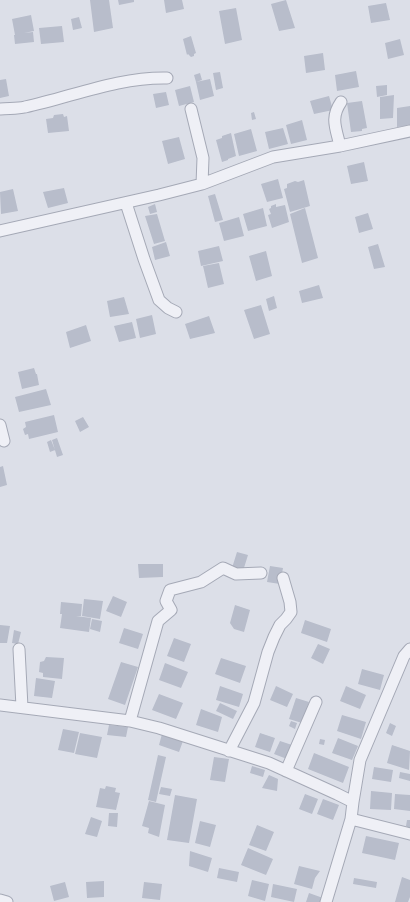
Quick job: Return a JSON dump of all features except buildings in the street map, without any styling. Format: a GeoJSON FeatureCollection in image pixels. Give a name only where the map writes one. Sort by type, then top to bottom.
{"type":"FeatureCollection","features":[{"type":"Feature","properties":{"kind":"street"},"geometry":{"type":"LineString","coordinates":[[0,109],[23,108],[126,81],[167,78]]}},
{"type":"Feature","properties":{"kind":"street"},"geometry":{"type":"LineString","coordinates":[[340,146],[334,117],[341,102]]}},
{"type":"Feature","properties":{"kind":"street"},"geometry":{"type":"LineString","coordinates":[[191,109],[203,158],[202,184]]}},
{"type":"Feature","properties":{"kind":"street"},"geometry":{"type":"LineString","coordinates":[[0,231],[126,203],[202,184],[273,157],[340,146],[410,131]]}},
{"type":"Feature","properties":{"kind":"street"},"geometry":{"type":"LineString","coordinates":[[126,203],[159,300],[168,308],[176,312]]}},
{"type":"Feature","properties":{"kind":"street"},"geometry":{"type":"LineString","coordinates":[[0,425],[4,441]]}},
{"type":"Feature","properties":{"kind":"street"},"geometry":{"type":"LineString","coordinates":[[130,721],[158,621],[171,610],[166,601],[170,590],[201,582],[223,568],[236,574],[261,573]]}},
{"type":"Feature","properties":{"kind":"street"},"geometry":{"type":"LineString","coordinates":[[230,751],[254,703],[268,652],[274,637],[280,625],[291,612],[290,602],[283,578]]}},
{"type":"Feature","properties":{"kind":"street"},"geometry":{"type":"LineString","coordinates":[[326,902],[351,819],[360,760],[404,656],[410,648]]}},
{"type":"Feature","properties":{"kind":"street"},"geometry":{"type":"LineString","coordinates":[[19,649],[22,707]]}},
{"type":"Feature","properties":{"kind":"street"},"geometry":{"type":"LineString","coordinates":[[286,770],[316,702]]}},
{"type":"Feature","properties":{"kind":"street"},"geometry":{"type":"LineString","coordinates":[[0,705],[130,721],[159,728],[269,763],[353,802]]}},
{"type":"Feature","properties":{"kind":"street"},"geometry":{"type":"LineString","coordinates":[[351,819],[410,834]]}},
{"type":"Feature","properties":{"kind":"street"},"geometry":{"type":"LineString","coordinates":[[0,900],[7,902]]}}]}
